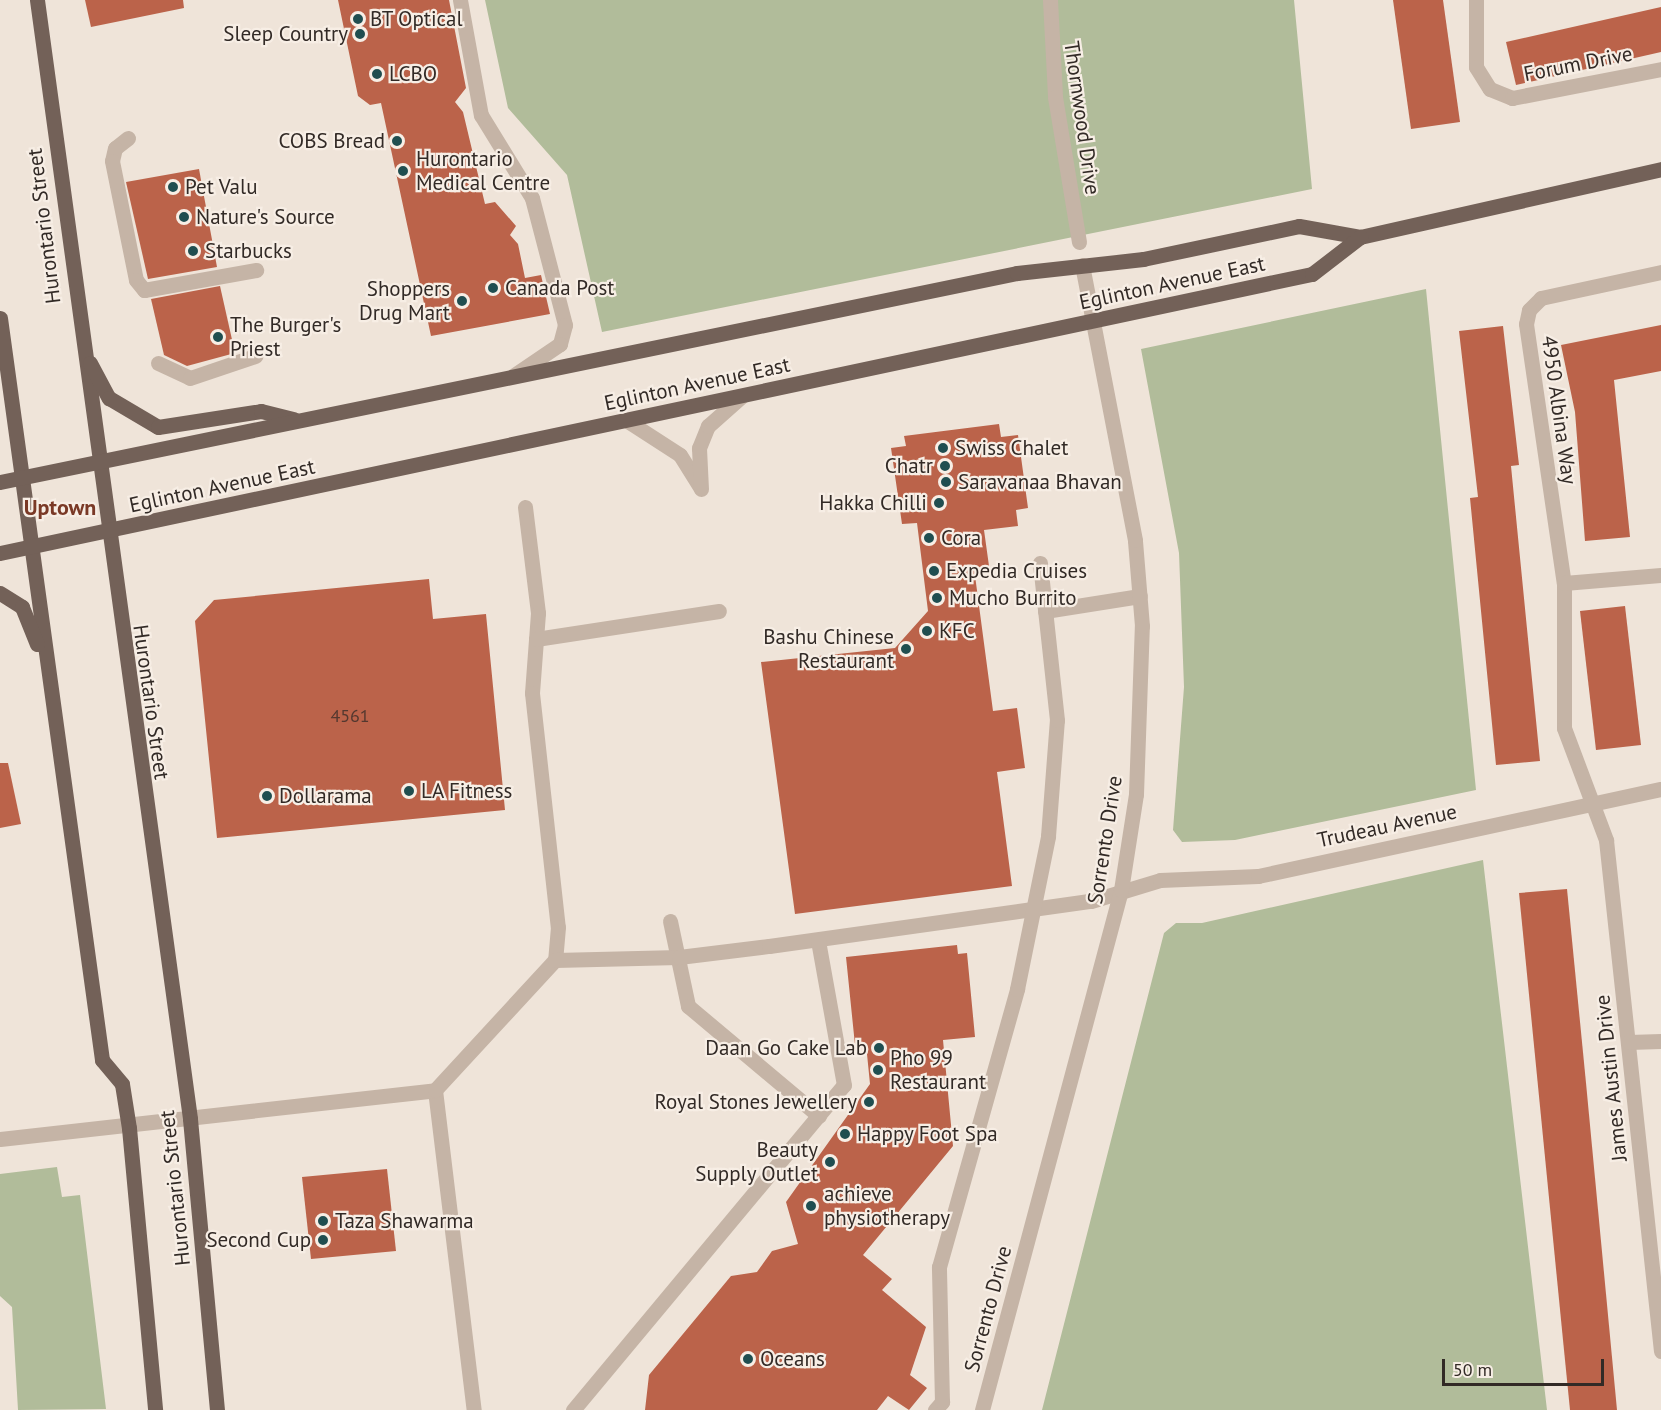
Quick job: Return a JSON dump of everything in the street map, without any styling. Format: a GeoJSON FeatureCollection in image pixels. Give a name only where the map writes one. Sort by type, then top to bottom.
{"type":"FeatureCollection","features":[{"type":"Feature","properties":{"kind":"main road","name":"Hurontario Street"},"geometry":{"type":"LineString","coordinates":[[37,0],[96,462],[190,1119],[217,1410]]}},
{"type":"Feature","properties":{"kind":"main road","name":"Eglinton Avenue East"},"geometry":{"type":"LineString","coordinates":[[0,482],[1017,273],[1143,259],[1299,226],[1360,237],[1661,168]]}},
{"type":"Feature","properties":{"kind":"main road","name":"Eglinton Avenue East"},"geometry":{"type":"LineString","coordinates":[[0,553],[1312,274],[1360,237]]}},
{"type":"Feature","properties":{"kind":"main road"},"geometry":{"type":"LineString","coordinates":[[74,297],[94,378],[138,420],[158,427],[189,426],[261,411],[297,420]]}},
{"type":"Feature","properties":{"kind":"main road","name":"Hurontario Street"},"geometry":{"type":"LineString","coordinates":[[1,328],[102,1060],[122,1084],[129,1128],[155,1410]]}},
{"type":"Feature","properties":{"kind":"main road"},"geometry":{"type":"LineString","coordinates":[[0,593],[22,607],[50,694]]}},
{"type":"Feature","properties":{"kind":"street"},"geometry":{"type":"LineString","coordinates":[[460,0],[481,115],[532,198],[565,326],[560,344],[513,376]]}},
{"type":"Feature","properties":{"kind":"street","name":"Thornwood Drive"},"geometry":{"type":"LineString","coordinates":[[1050,0],[1055,97],[1079,242]]}},
{"type":"Feature","properties":{"kind":"street","name":"Forum Drive"},"geometry":{"type":"LineString","coordinates":[[1476,0],[1476,67],[1490,89],[1512,98],[1661,69]]}},
{"type":"Feature","properties":{"kind":"street"},"geometry":{"type":"LineString","coordinates":[[128,138],[115,148],[112,161],[136,280],[144,290],[256,270]]}},
{"type":"Feature","properties":{"kind":"street","name":"Sorrento Drive"},"geometry":{"type":"LineString","coordinates":[[982,1410],[1121,890],[1139,752],[1140,596],[1129,505],[1082,265]]}},
{"type":"Feature","properties":{"kind":"street","name":"4950 Albina Way"},"geometry":{"type":"LineString","coordinates":[[1595,802],[1564,728],[1564,583],[1526,339],[1528,310],[1558,293],[1661,272]]}},
{"type":"Feature","properties":{"kind":"street"},"geometry":{"type":"LineString","coordinates":[[158,363],[190,378],[255,356]]}},
{"type":"Feature","properties":{"kind":"street"},"geometry":{"type":"LineString","coordinates":[[626,420],[680,455],[701,489],[699,448],[708,426],[742,396]]}},
{"type":"Feature","properties":{"kind":"street"},"geometry":{"type":"LineString","coordinates":[[0,1139],[97,1126],[129,1128],[435,1090],[555,960],[558,927],[532,693],[538,613],[525,507]]}},
{"type":"Feature","properties":{"kind":"street"},"geometry":{"type":"LineString","coordinates":[[934,1410],[942,1402],[939,1267],[977,1144],[1036,909],[1057,720],[1040,563]]}},
{"type":"Feature","properties":{"kind":"street"},"geometry":{"type":"LineString","coordinates":[[1564,583],[1661,575]]}},
{"type":"Feature","properties":{"kind":"street"},"geometry":{"type":"LineString","coordinates":[[1045,611],[1140,596]]}},
{"type":"Feature","properties":{"kind":"street"},"geometry":{"type":"LineString","coordinates":[[536,639],[719,611]]}},
{"type":"Feature","properties":{"kind":"street","name":"Trudeau Avenue"},"geometry":{"type":"LineString","coordinates":[[555,960],[679,957],[818,940],[1091,901],[1160,880],[1258,876],[1661,789]]}},
{"type":"Feature","properties":{"kind":"street","name":"James Austin Drive"},"geometry":{"type":"LineString","coordinates":[[1595,802],[1606,840],[1661,1351]]}},
{"type":"Feature","properties":{"kind":"street"},"geometry":{"type":"LineString","coordinates":[[670,921],[688,1006],[819,1116]]}},
{"type":"Feature","properties":{"kind":"street"},"geometry":{"type":"LineString","coordinates":[[573,1410],[844,1085],[818,940]]}},
{"type":"Feature","properties":{"kind":"street"},"geometry":{"type":"LineString","coordinates":[[1629,1042],[1661,1041]]}},
{"type":"Feature","properties":{"kind":"street"},"geometry":{"type":"LineString","coordinates":[[435,1090],[474,1410]]}},
{"type":"Feature","properties":{"kind":"green space"},"geometry":{"type":"Polygon","coordinates":[[[485,0],[1294,0],[1312,189],[602,332],[567,175],[508,108],[485,0]]]}},
{"type":"Feature","properties":{"kind":"green space"},"geometry":{"type":"Polygon","coordinates":[[[1426,289],[1476,790],[1235,840],[1182,842],[1173,830],[1184,687],[1179,553],[1141,349],[1426,289]]]}},
{"type":"Feature","properties":{"kind":"green space"},"geometry":{"type":"Polygon","coordinates":[[[1483,860],[1547,1410],[1042,1410],[1164,933],[1176,923],[1202,923],[1483,860]]]}},
{"type":"Feature","properties":{"kind":"green space"},"geometry":{"type":"Polygon","coordinates":[[[57,1167],[62,1197],[80,1195],[106,1409],[18,1410],[12,1307],[0,1296],[0,1174],[57,1167]]]}},
{"type":"Feature","properties":{"kind":"building"},"geometry":{"type":"Polygon","coordinates":[[[85,0],[183,0],[184,8],[91,27],[85,0]]]}},
{"type":"Feature","properties":{"kind":"building"},"geometry":{"type":"Polygon","coordinates":[[[338,0],[449,0],[466,88],[455,102],[463,112],[485,204],[495,202],[516,226],[510,235],[518,244],[525,278],[541,275],[550,314],[431,336],[381,103],[370,105],[358,96],[338,0]]]}},
{"type":"Feature","properties":{"kind":"building"},"geometry":{"type":"Polygon","coordinates":[[[1393,0],[1443,0],[1460,122],[1411,129],[1393,0]]]}},
{"type":"Feature","properties":{"kind":"building"},"geometry":{"type":"Polygon","coordinates":[[[1661,7],[1661,52],[1516,85],[1506,42],[1661,7]]]}},
{"type":"Feature","properties":{"kind":"building"},"geometry":{"type":"Polygon","coordinates":[[[199,169],[217,267],[148,279],[126,182],[199,169]]]}},
{"type":"Feature","properties":{"kind":"building"},"geometry":{"type":"Polygon","coordinates":[[[220,286],[235,353],[187,366],[164,355],[151,299],[220,286]]]}},
{"type":"Feature","properties":{"kind":"building"},"geometry":{"type":"Polygon","coordinates":[[[1661,325],[1661,371],[1614,380],[1630,537],[1585,541],[1575,412],[1561,345],[1661,325]]]}},
{"type":"Feature","properties":{"kind":"building"},"geometry":{"type":"Polygon","coordinates":[[[1503,326],[1519,465],[1511,466],[1540,761],[1496,765],[1470,498],[1478,497],[1459,331],[1503,326]]]}},
{"type":"Feature","properties":{"kind":"building"},"geometry":{"type":"Polygon","coordinates":[[[999,424],[1001,437],[1018,435],[1028,508],[1016,510],[1018,526],[984,530],[989,566],[974,568],[993,711],[1017,708],[1025,768],[997,772],[1012,886],[795,914],[761,662],[895,648],[928,611],[917,523],[902,524],[891,448],[906,446],[904,436],[999,424]]]}},
{"type":"Feature","properties":{"kind":"building"},"geometry":{"type":"Polygon","coordinates":[[[429,579],[433,619],[486,614],[505,810],[217,838],[195,621],[214,600],[429,579]]]}},
{"type":"Feature","properties":{"kind":"building"},"geometry":{"type":"Polygon","coordinates":[[[1625,606],[1641,745],[1596,750],[1580,611],[1625,606]]]}},
{"type":"Feature","properties":{"kind":"building"},"geometry":{"type":"Polygon","coordinates":[[[0,763],[8,763],[21,824],[0,828],[0,763]]]}},
{"type":"Feature","properties":{"kind":"building"},"geometry":{"type":"Polygon","coordinates":[[[1567,889],[1617,1410],[1570,1410],[1519,893],[1567,889]]]}},
{"type":"Feature","properties":{"kind":"building"},"geometry":{"type":"Polygon","coordinates":[[[957,945],[958,954],[967,953],[975,1037],[943,1040],[953,1146],[863,1255],[892,1279],[882,1290],[926,1327],[910,1375],[927,1388],[909,1410],[888,1396],[877,1410],[645,1410],[649,1375],[731,1276],[757,1272],[772,1251],[798,1244],[786,1202],[870,1084],[866,1044],[855,1045],[846,957],[957,945]]]}},
{"type":"Feature","properties":{"kind":"building"},"geometry":{"type":"Polygon","coordinates":[[[387,1169],[396,1251],[311,1259],[302,1177],[387,1169]]]}},
{"type":"Feature","properties":{"kind":"place","name":"BT Optical"},"geometry":{"type":"Point","coordinates":[358,19]}},
{"type":"Feature","properties":{"kind":"place","name":"Sleep Country"},"geometry":{"type":"Point","coordinates":[360,34]}},
{"type":"Feature","properties":{"kind":"place","name":"LCBO"},"geometry":{"type":"Point","coordinates":[377,74]}},
{"type":"Feature","properties":{"kind":"place","name":"COBS Bread"},"geometry":{"type":"Point","coordinates":[397,141]}},
{"type":"Feature","properties":{"kind":"place","name":"Hurontario Medical Centre"},"geometry":{"type":"Point","coordinates":[403,171]}},
{"type":"Feature","properties":{"kind":"place","name":"Pet Valu"},"geometry":{"type":"Point","coordinates":[173,187]}},
{"type":"Feature","properties":{"kind":"place","name":"Nature's Source"},"geometry":{"type":"Point","coordinates":[184,217]}},
{"type":"Feature","properties":{"kind":"place","name":"Starbucks"},"geometry":{"type":"Point","coordinates":[193,251]}},
{"type":"Feature","properties":{"kind":"place","name":"Canada Post"},"geometry":{"type":"Point","coordinates":[493,288]}},
{"type":"Feature","properties":{"kind":"place","name":"Shoppers Drug Mart"},"geometry":{"type":"Point","coordinates":[462,301]}},
{"type":"Feature","properties":{"kind":"place","name":"The Burger's Priest"},"geometry":{"type":"Point","coordinates":[218,337]}},
{"type":"Feature","properties":{"kind":"place","name":"Swiss Chalet"},"geometry":{"type":"Point","coordinates":[943,448]}},
{"type":"Feature","properties":{"kind":"place","name":"Chatr"},"geometry":{"type":"Point","coordinates":[945,466]}},
{"type":"Feature","properties":{"kind":"place","name":"Saravanaa Bhavan"},"geometry":{"type":"Point","coordinates":[946,482]}},
{"type":"Feature","properties":{"kind":"place","name":"Hakka Chilli"},"geometry":{"type":"Point","coordinates":[939,503]}},
{"type":"Feature","properties":{"kind":"place","name":"Cora"},"geometry":{"type":"Point","coordinates":[929,538]}},
{"type":"Feature","properties":{"kind":"place","name":"Expedia Cruises"},"geometry":{"type":"Point","coordinates":[934,571]}},
{"type":"Feature","properties":{"kind":"place","name":"Mucho Burrito"},"geometry":{"type":"Point","coordinates":[937,598]}},
{"type":"Feature","properties":{"kind":"place","name":"KFC"},"geometry":{"type":"Point","coordinates":[927,631]}},
{"type":"Feature","properties":{"kind":"place","name":"Bashu Chinese Restaurant"},"geometry":{"type":"Point","coordinates":[906,649]}},
{"type":"Feature","properties":{"kind":"place","name":"LA Fitness"},"geometry":{"type":"Point","coordinates":[409,791]}},
{"type":"Feature","properties":{"kind":"place","name":"Dollarama"},"geometry":{"type":"Point","coordinates":[267,796]}},
{"type":"Feature","properties":{"kind":"place","name":"Daan Go Cake Lab"},"geometry":{"type":"Point","coordinates":[879,1048]}},
{"type":"Feature","properties":{"kind":"place","name":"Pho 99 Restaurant"},"geometry":{"type":"Point","coordinates":[878,1070]}},
{"type":"Feature","properties":{"kind":"place","name":"Royal Stones Jewellery"},"geometry":{"type":"Point","coordinates":[869,1102]}},
{"type":"Feature","properties":{"kind":"place","name":"Happy Foot Spa"},"geometry":{"type":"Point","coordinates":[845,1134]}},
{"type":"Feature","properties":{"kind":"place","name":"Beauty Supply Outlet"},"geometry":{"type":"Point","coordinates":[830,1162]}},
{"type":"Feature","properties":{"kind":"place","name":"achieve physiotherapy"},"geometry":{"type":"Point","coordinates":[811,1206]}},
{"type":"Feature","properties":{"kind":"place","name":"Taza Shawarma"},"geometry":{"type":"Point","coordinates":[323,1221]}},
{"type":"Feature","properties":{"kind":"place","name":"Second Cup"},"geometry":{"type":"Point","coordinates":[323,1240]}},
{"type":"Feature","properties":{"kind":"place","name":"Oceans"},"geometry":{"type":"Point","coordinates":[748,1359]}},
{"type":"Feature","properties":{"kind":"district","name":"Uptown"},"geometry":{"type":"Point","coordinates":[60,508]}}]}
